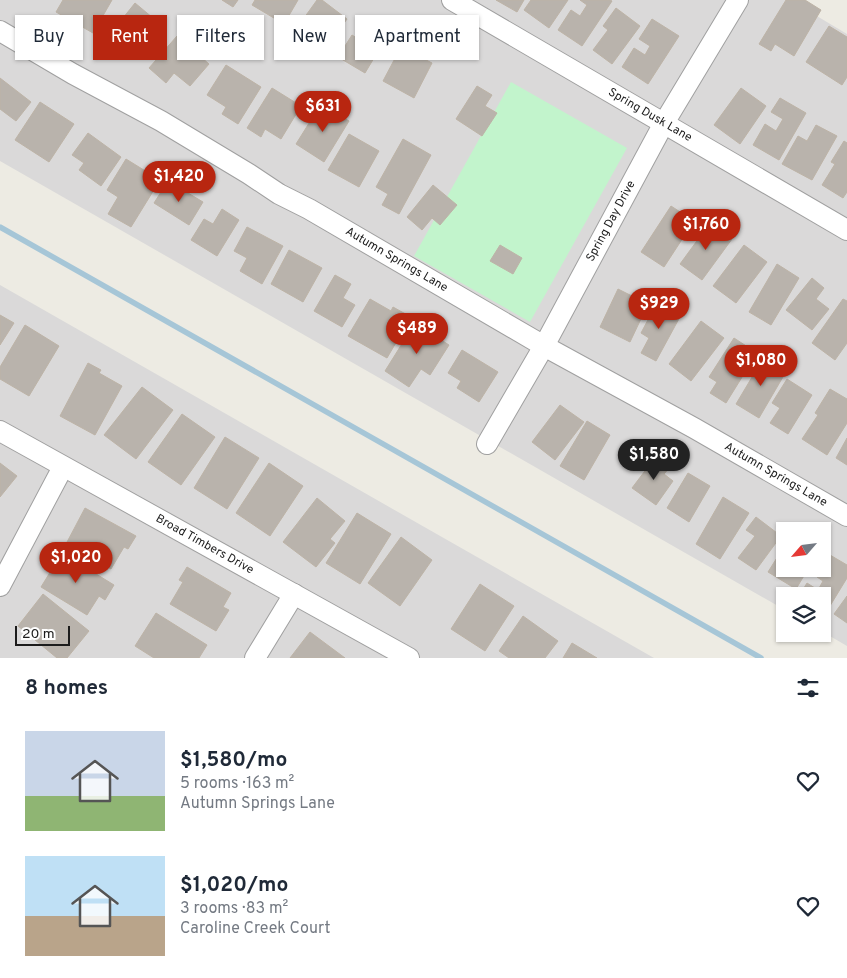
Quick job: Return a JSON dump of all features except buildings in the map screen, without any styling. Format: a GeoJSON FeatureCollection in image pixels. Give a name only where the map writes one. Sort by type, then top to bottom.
{"type":"FeatureCollection","features":[{"type":"Feature","properties":{"kind":"street","name":"Spring Dusk Lane"},"geometry":{"type":"LineString","coordinates":[[452,0],[847,230]]}},
{"type":"Feature","properties":{"kind":"street","name":"Spring Day Drive"},"geometry":{"type":"LineString","coordinates":[[487,444],[544,346],[664,123],[738,0]]}},
{"type":"Feature","properties":{"kind":"street","name":"Autumn Springs Lane"},"geometry":{"type":"LineString","coordinates":[[0,31],[73,74],[161,121],[279,194],[309,209],[544,346],[694,428],[847,516]]}},
{"type":"Feature","properties":{"kind":"street","name":"Broad Timbers Drive"},"geometry":{"type":"LineString","coordinates":[[0,431],[409,658]]}},
{"type":"Feature","properties":{"kind":"street"},"geometry":{"type":"LineString","coordinates":[[0,586],[63,466]]}},
{"type":"Feature","properties":{"kind":"street"},"geometry":{"type":"LineString","coordinates":[[255,658],[294,594]]}},
{"type":"Feature","properties":{"kind":"shaded area"},"geometry":{"type":"Polygon","coordinates":[[[0,0],[790,0],[847,34],[847,646],[831,637],[831,587],[776,587],[776,605],[0,161],[0,0]]]}},
{"type":"Feature","properties":{"kind":"shaded area"},"geometry":{"type":"Polygon","coordinates":[[[0,285],[654,658],[0,658],[0,285]]]}},
{"type":"Feature","properties":{"kind":"green space"},"geometry":{"type":"Polygon","coordinates":[[[511,82],[627,148],[530,322],[414,256],[511,82]]]}},
{"type":"Feature","properties":{"kind":"waterway"},"geometry":{"type":"LineString","coordinates":[[0,227],[761,658]]}}]}
